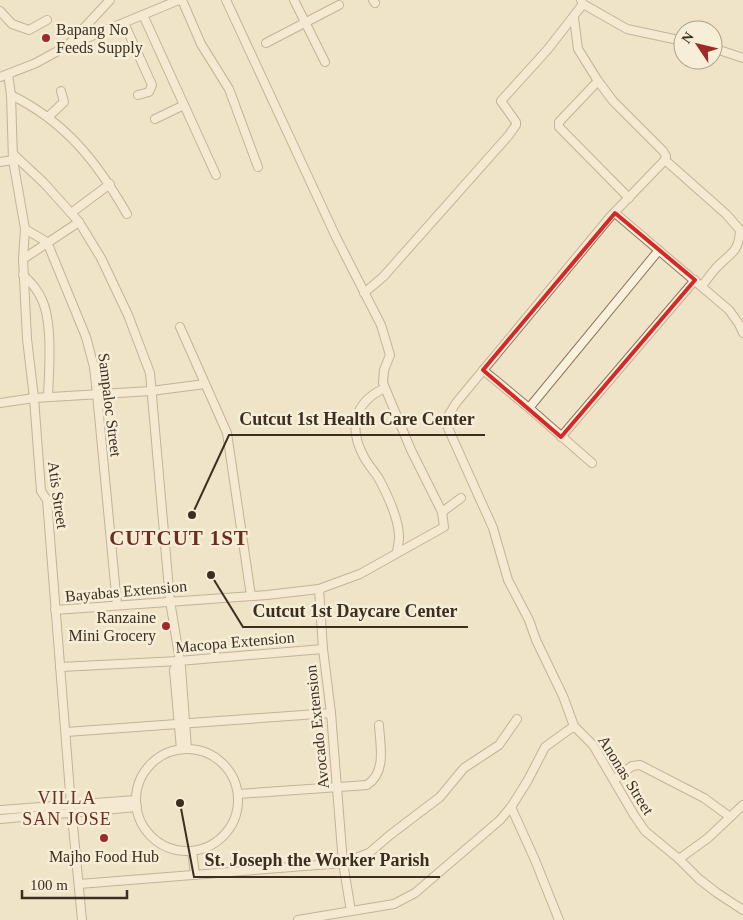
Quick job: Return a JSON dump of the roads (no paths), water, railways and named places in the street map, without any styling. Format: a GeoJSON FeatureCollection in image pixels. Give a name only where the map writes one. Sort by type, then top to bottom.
{"type":"FeatureCollection","features":[{"type":"Feature","properties":{"kind":"street"},"geometry":{"type":"LineString","coordinates":[[0,78],[36,63],[66,47],[180,0],[201,44],[229,89],[258,166]]}},
{"type":"Feature","properties":{"kind":"street"},"geometry":{"type":"LineString","coordinates":[[226,0],[336,237],[381,325],[390,351],[382,378],[411,450],[442,512],[460,498]]}},
{"type":"Feature","properties":{"kind":"street"},"geometry":{"type":"LineString","coordinates":[[294,0],[325,62]]}},
{"type":"Feature","properties":{"kind":"street"},"geometry":{"type":"LineString","coordinates":[[66,47],[106,2]]}},
{"type":"Feature","properties":{"kind":"street"},"geometry":{"type":"LineString","coordinates":[[364,293],[383,277],[516,125],[516,122],[501,101],[548,50],[574,18],[582,2],[627,29],[673,39]]}},
{"type":"Feature","properties":{"kind":"street"},"geometry":{"type":"LineString","coordinates":[[266,44],[339,5]]}},
{"type":"Feature","properties":{"kind":"street"},"geometry":{"type":"LineString","coordinates":[[0,12],[12,24],[29,30],[47,20]]}},
{"type":"Feature","properties":{"kind":"street"},"geometry":{"type":"LineString","coordinates":[[143,15],[216,175]]}},
{"type":"Feature","properties":{"kind":"street"},"geometry":{"type":"LineString","coordinates":[[298,920],[394,904],[415,893],[500,820],[511,807],[528,780],[545,747],[574,726],[529,620],[508,580],[493,528],[448,428],[448,416],[483,370],[614,213],[665,160],[666,156],[663,151],[613,101],[598,81],[578,49],[574,18]]}},
{"type":"Feature","properties":{"kind":"street"},"geometry":{"type":"LineString","coordinates":[[124,23],[152,85],[149,92],[138,95]]}},
{"type":"Feature","properties":{"kind":"street"},"geometry":{"type":"LineString","coordinates":[[723,51],[743,58]]}},
{"type":"Feature","properties":{"kind":"street","name":"Atis Street"},"geometry":{"type":"LineString","coordinates":[[8,74],[12,95],[13,157],[25,230],[23,259],[41,491],[47,500],[71,808],[82,920]]}},
{"type":"Feature","properties":{"kind":"street"},"geometry":{"type":"LineString","coordinates":[[598,81],[559,122],[559,127],[629,198]]}},
{"type":"Feature","properties":{"kind":"street"},"geometry":{"type":"LineString","coordinates":[[48,117],[64,102],[62,90]]}},
{"type":"Feature","properties":{"kind":"street"},"geometry":{"type":"LineString","coordinates":[[12,95],[30,104],[48,117],[76,142],[110,184],[127,214]]}},
{"type":"Feature","properties":{"kind":"street"},"geometry":{"type":"LineString","coordinates":[[155,119],[184,105]]}},
{"type":"Feature","properties":{"kind":"street"},"geometry":{"type":"LineString","coordinates":[[0,162],[13,157],[44,183],[79,222],[101,258],[128,315],[150,373],[170,601],[179,661],[174,670],[184,749]]}},
{"type":"Feature","properties":{"kind":"street"},"geometry":{"type":"LineString","coordinates":[[665,160],[726,214],[740,230],[739,240],[733,254],[717,266],[702,286]]}},
{"type":"Feature","properties":{"kind":"street"},"geometry":{"type":"LineString","coordinates":[[71,213],[110,184]]}},
{"type":"Feature","properties":{"kind":"street"},"geometry":{"type":"LineString","coordinates":[[614,213],[729,310],[743,333]]}},
{"type":"Feature","properties":{"kind":"street"},"geometry":{"type":"LineString","coordinates":[[23,259],[79,222]]}},
{"type":"Feature","properties":{"kind":"street"},"geometry":{"type":"LineString","coordinates":[[25,230],[47,242]]}},
{"type":"Feature","properties":{"kind":"street","name":"Sampaloc Street"},"geometry":{"type":"LineString","coordinates":[[47,242],[86,337],[94,367],[117,605]]}},
{"type":"Feature","properties":{"kind":"street"},"geometry":{"type":"LineString","coordinates":[[529,408],[659,250]]}},
{"type":"Feature","properties":{"kind":"street"},"geometry":{"type":"LineString","coordinates":[[24,275],[33,284],[43,301],[48,329],[48,397]]}},
{"type":"Feature","properties":{"kind":"street"},"geometry":{"type":"LineString","coordinates":[[561,436],[695,280]]}},
{"type":"Feature","properties":{"kind":"street"},"geometry":{"type":"LineString","coordinates":[[180,327],[227,433],[251,596]]}},
{"type":"Feature","properties":{"kind":"street"},"geometry":{"type":"LineString","coordinates":[[483,370],[592,463]]}},
{"type":"Feature","properties":{"kind":"street"},"geometry":{"type":"LineString","coordinates":[[0,403],[34,398],[151,391],[204,384]]}},
{"type":"Feature","properties":{"kind":"street"},"geometry":{"type":"LineString","coordinates":[[385,388],[375,392],[361,406],[354,423],[355,432],[363,457],[378,478],[389,500],[400,536],[408,547]]}},
{"type":"Feature","properties":{"kind":"street","name":"Bayabas Extension"},"geometry":{"type":"LineString","coordinates":[[55,610],[251,596],[319,589],[360,574],[444,527],[442,512]]}},
{"type":"Feature","properties":{"kind":"street"},"geometry":{"type":"LineString","coordinates":[[397,552],[400,536]]}},
{"type":"Feature","properties":{"kind":"street","name":"Avocado Extension"},"geometry":{"type":"LineString","coordinates":[[319,589],[322,649],[331,713],[344,863],[351,911]]}},
{"type":"Feature","properties":{"kind":"street","name":"Macopa Extension"},"geometry":{"type":"LineString","coordinates":[[60,667],[179,661],[322,649]]}},
{"type":"Feature","properties":{"kind":"street"},"geometry":{"type":"LineString","coordinates":[[66,732],[182,722],[331,713]]}},
{"type":"Feature","properties":{"kind":"street"},"geometry":{"type":"LineString","coordinates":[[79,884],[344,863],[369,853],[440,798],[464,768],[498,745],[518,719]]}},
{"type":"Feature","properties":{"kind":"street"},"geometry":{"type":"LineString","coordinates":[[238,794],[367,785],[373,782],[381,767],[379,725]]}},
{"type":"Feature","properties":{"kind":"street","name":"Anonas Street"},"geometry":{"type":"LineString","coordinates":[[574,726],[593,745],[645,831],[679,859],[705,884],[743,910]]}},
{"type":"Feature","properties":{"kind":"street"},"geometry":{"type":"LineString","coordinates":[[184,749],[202,751],[215,757],[227,767],[234,780],[238,794],[237,810],[231,826],[221,838],[207,847],[192,850],[176,849],[161,843],[148,833],[140,819],[137,804],[138,789],[144,774],[153,762],[166,754],[184,749]]}},
{"type":"Feature","properties":{"kind":"street"},"geometry":{"type":"LineString","coordinates":[[614,780],[632,766],[640,765],[704,798],[730,817]]}},
{"type":"Feature","properties":{"kind":"street"},"geometry":{"type":"LineString","coordinates":[[0,810],[137,804]]}},
{"type":"Feature","properties":{"kind":"street"},"geometry":{"type":"LineString","coordinates":[[679,859],[708,838],[743,806]]}},
{"type":"Feature","properties":{"kind":"street"},"geometry":{"type":"LineString","coordinates":[[511,807],[559,920]]}},
{"type":"Feature","properties":{"kind":"street"},"geometry":{"type":"LineString","coordinates":[[0,818],[71,808]]}},
{"type":"Feature","properties":{"kind":"street"},"geometry":{"type":"LineString","coordinates":[[192,850],[195,874]]}},
{"type":"Feature","properties":{"kind":"place","name":"Bapang No Feeds Supply"},"geometry":{"type":"Point","coordinates":[46,38]}},
{"type":"Feature","properties":{"kind":"place","name":"Cutcut 1st Health Care Center"},"geometry":{"type":"Point","coordinates":[192,515]}},
{"type":"Feature","properties":{"kind":"place","name":"Cutcut 1st Daycare Center"},"geometry":{"type":"Point","coordinates":[211,575]}},
{"type":"Feature","properties":{"kind":"place","name":"Ranzaine Mini Grocery"},"geometry":{"type":"Point","coordinates":[166,626]}},
{"type":"Feature","properties":{"kind":"place","name":"St. Joseph the Worker Parish"},"geometry":{"type":"Point","coordinates":[180,803]}},
{"type":"Feature","properties":{"kind":"place","name":"Majho Food Hub"},"geometry":{"type":"Point","coordinates":[104,838]}},
{"type":"Feature","properties":{"kind":"district","name":"CUTCUT 1ST"},"geometry":{"type":"Point","coordinates":[179,538]}},
{"type":"Feature","properties":{"kind":"district","name":"VILLA SAN JOSE"},"geometry":{"type":"Point","coordinates":[67,808]}}]}
